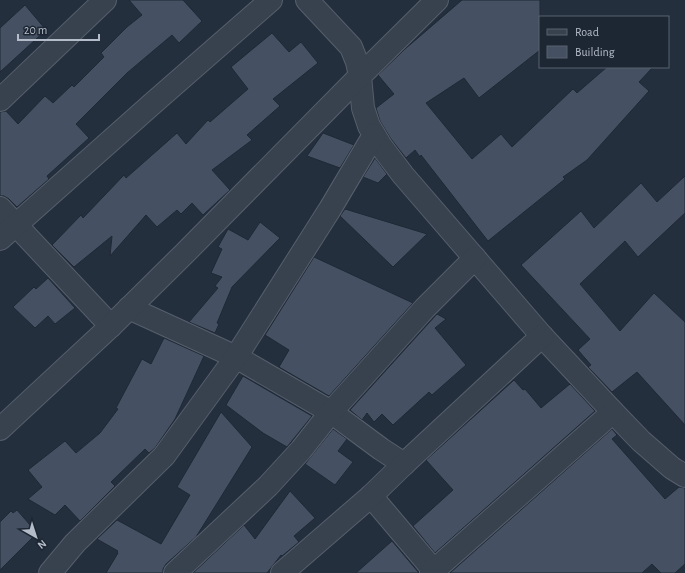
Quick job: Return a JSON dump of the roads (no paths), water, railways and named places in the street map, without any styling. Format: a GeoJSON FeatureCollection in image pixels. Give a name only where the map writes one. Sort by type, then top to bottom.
{"type":"FeatureCollection","features":[{"type":"Feature","properties":{"kind":"street"},"geometry":{"type":"LineString","coordinates":[[0,100],[105,0]]}},
{"type":"Feature","properties":{"kind":"street"},"geometry":{"type":"LineString","coordinates":[[8,232],[271,0]]}},
{"type":"Feature","properties":{"kind":"street"},"geometry":{"type":"LineString","coordinates":[[307,0],[350,47],[357,62],[363,108],[369,126],[403,175],[542,336],[613,412],[640,440],[672,468],[685,476]]}},
{"type":"Feature","properties":{"kind":"street"},"geometry":{"type":"LineString","coordinates":[[0,429],[111,326],[437,0]]}},
{"type":"Feature","properties":{"kind":"street"},"geometry":{"type":"LineString","coordinates":[[50,573],[75,543],[164,456],[236,357],[330,209],[374,135]]}},
{"type":"Feature","properties":{"kind":"street"},"geometry":{"type":"LineString","coordinates":[[0,208],[8,232],[111,326]]}},
{"type":"Feature","properties":{"kind":"street"},"geometry":{"type":"LineString","coordinates":[[176,573],[268,486],[301,450],[331,412],[425,308],[475,258]]}},
{"type":"Feature","properties":{"kind":"street"},"geometry":{"type":"LineString","coordinates":[[129,308],[236,357],[331,412],[404,464]]}},
{"type":"Feature","properties":{"kind":"street"},"geometry":{"type":"LineString","coordinates":[[282,573],[371,496],[542,336]]}},
{"type":"Feature","properties":{"kind":"street"},"geometry":{"type":"LineString","coordinates":[[371,496],[434,572],[613,412]]}}]}
